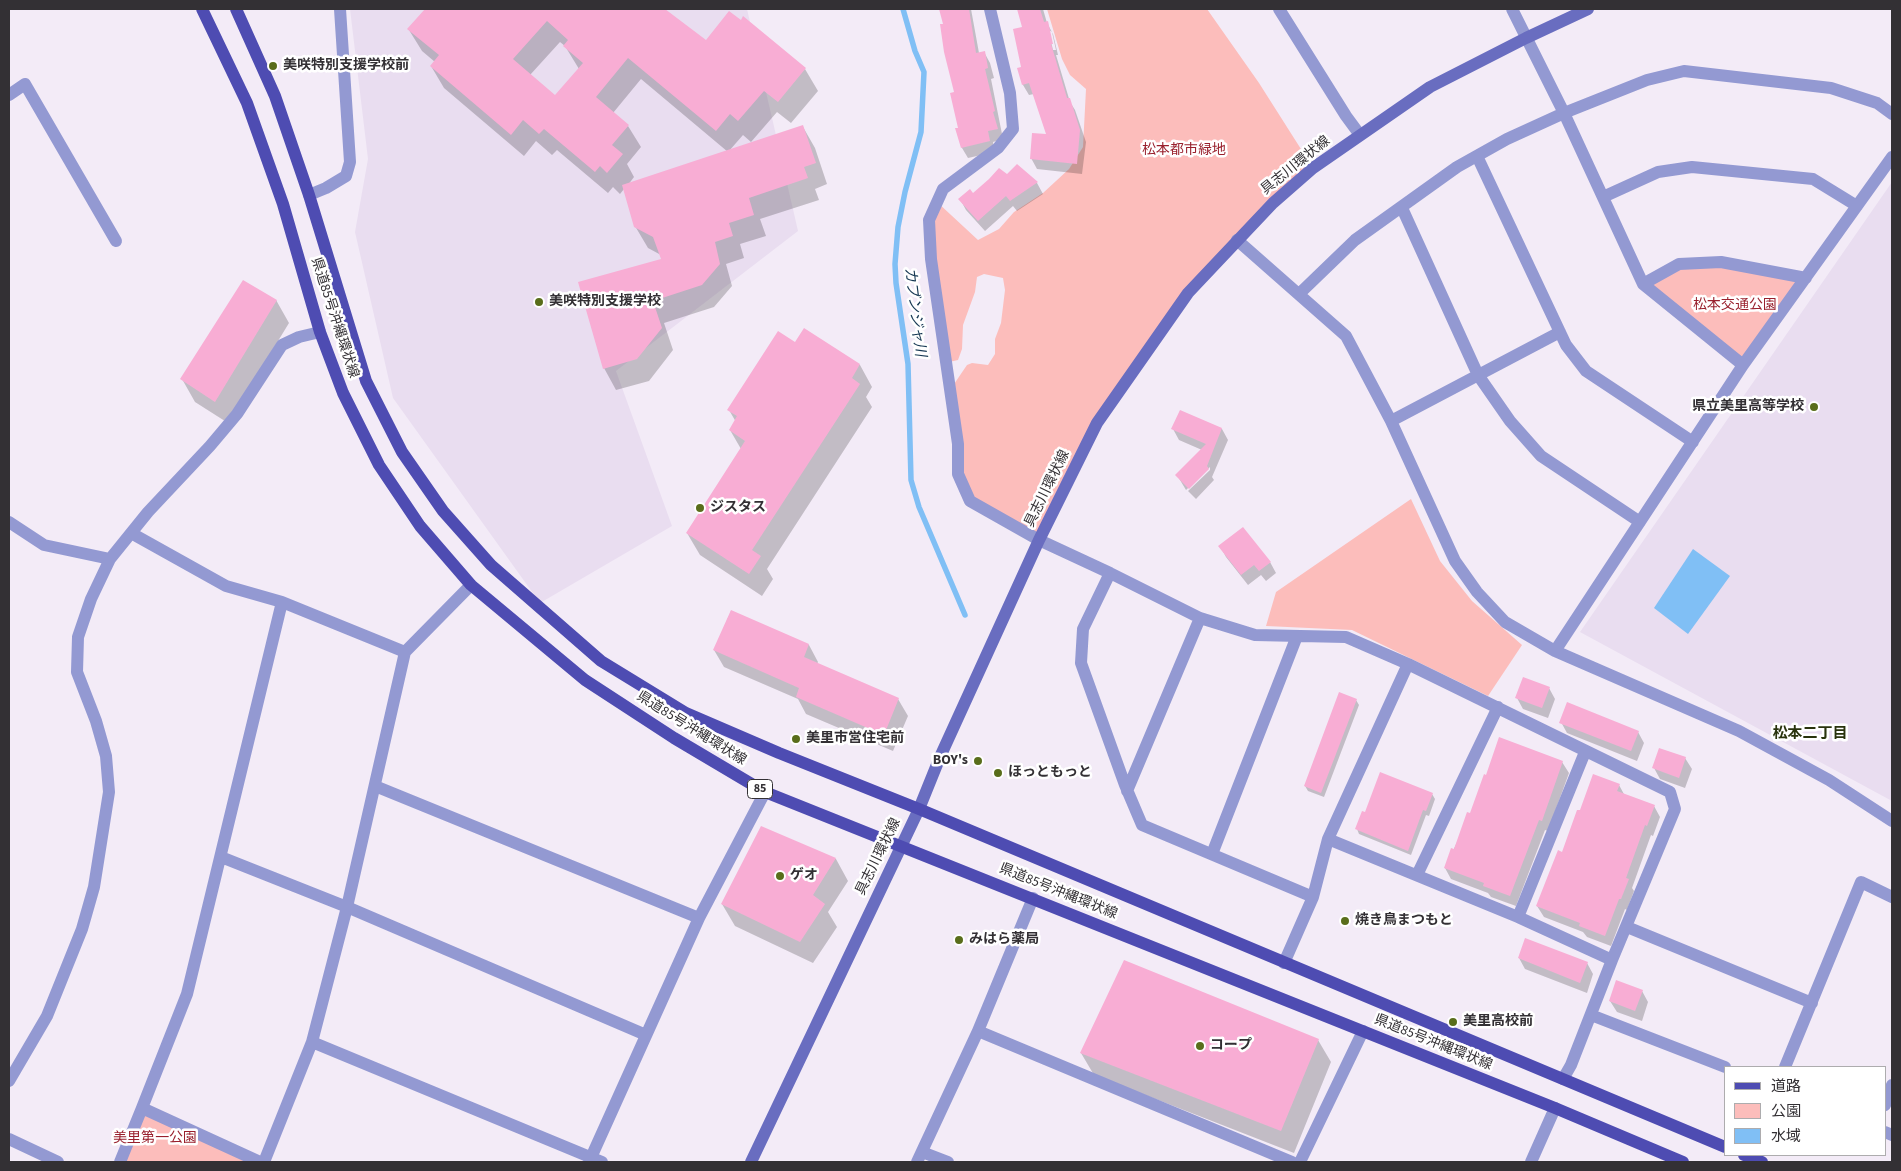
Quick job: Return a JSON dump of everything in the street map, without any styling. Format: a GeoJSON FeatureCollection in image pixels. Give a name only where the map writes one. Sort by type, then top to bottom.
{"type":"FeatureCollection","features":[{"type":"Feature","properties":{"kind":"main road","name":"県道85号沖縄環状線"},"geometry":{"type":"LineString","coordinates":[[202,9],[247,103],[283,204],[320,332],[343,393],[379,465],[420,526],[471,584],[585,680],[674,738],[765,792],[1555,1108],[1684,1162]]}},
{"type":"Feature","properties":{"kind":"main road","name":"県道85号沖縄環状線"},"geometry":{"type":"LineString","coordinates":[[236,9],[275,96],[310,195],[366,381],[402,452],[443,511],[491,564],[601,661],[686,713],[1724,1147]]}},
{"type":"Feature","properties":{"kind":"main road","name":"具志川環状線"},"geometry":{"type":"LineString","coordinates":[[751,1162],[919,809],[940,757],[1040,540],[1098,423],[1188,293],[1273,203],[1313,168],[1430,87],[1588,9]]}},
{"type":"Feature","properties":{"kind":"main road"},"geometry":{"type":"LineString","coordinates":[[1747,1156],[1762,1162]]}},
{"type":"Feature","properties":{"kind":"street"},"geometry":{"type":"LineString","coordinates":[[310,195],[346,176],[350,162],[340,9]]}},
{"type":"Feature","properties":{"kind":"street"},"geometry":{"type":"LineString","coordinates":[[990,9],[1010,93],[1013,129],[998,148],[943,189],[929,220],[931,260],[958,444],[958,474],[970,501],[1040,540],[1200,618],[1255,635],[1346,637],[1408,664],[1670,792],[1675,809],[1612,960],[1571,1065],[1563,1079]]}},
{"type":"Feature","properties":{"kind":"street"},"geometry":{"type":"LineString","coordinates":[[1279,9],[1346,116],[1360,135]]}},
{"type":"Feature","properties":{"kind":"street"},"geometry":{"type":"LineString","coordinates":[[1512,9],[1564,113],[1644,284],[1743,365]]}},
{"type":"Feature","properties":{"kind":"street"},"geometry":{"type":"LineString","coordinates":[[1299,294],[1355,240],[1457,167],[1507,139],[1564,113],[1647,80],[1684,71],[1831,88],[1877,102],[1892,114]]}},
{"type":"Feature","properties":{"kind":"street"},"geometry":{"type":"LineString","coordinates":[[9,95],[25,84],[116,241]]}},
{"type":"Feature","properties":{"kind":"street"},"geometry":{"type":"LineString","coordinates":[[1477,156],[1566,345],[1586,371],[1693,442]]}},
{"type":"Feature","properties":{"kind":"street"},"geometry":{"type":"LineString","coordinates":[[1555,651],[1743,365],[1892,157]]}},
{"type":"Feature","properties":{"kind":"street"},"geometry":{"type":"LineString","coordinates":[[1603,197],[1658,172],[1692,168],[1813,179],[1857,206]]}},
{"type":"Feature","properties":{"kind":"street"},"geometry":{"type":"LineString","coordinates":[[1402,208],[1478,375],[1510,421],[1541,456],[1640,522]]}},
{"type":"Feature","properties":{"kind":"street"},"geometry":{"type":"LineString","coordinates":[[1237,240],[1346,336],[1391,421],[1451,553],[1471,584],[1506,622],[1555,651],[1739,731],[1829,780],[1892,821]]}},
{"type":"Feature","properties":{"kind":"street"},"geometry":{"type":"LineString","coordinates":[[1644,284],[1679,264],[1721,262],[1806,278]]}},
{"type":"Feature","properties":{"kind":"street"},"geometry":{"type":"LineString","coordinates":[[9,1081],[47,1016],[82,929],[94,887],[109,792],[106,756],[96,721],[77,672],[78,637],[91,599],[110,559],[237,414],[282,345],[300,337],[320,332]]}},
{"type":"Feature","properties":{"kind":"street"},"geometry":{"type":"LineString","coordinates":[[1391,421],[1560,332]]}},
{"type":"Feature","properties":{"kind":"street"},"geometry":{"type":"LineString","coordinates":[[9,522],[44,545],[110,559]]}},
{"type":"Feature","properties":{"kind":"street"},"geometry":{"type":"LineString","coordinates":[[131,533],[226,586],[282,602],[405,652]]}},
{"type":"Feature","properties":{"kind":"street"},"geometry":{"type":"LineString","coordinates":[[1110,573],[1083,629],[1081,662],[1127,791],[1142,824],[1312,897]]}},
{"type":"Feature","properties":{"kind":"street"},"geometry":{"type":"LineString","coordinates":[[264,1162],[312,1042],[347,907],[405,652],[471,584]]}},
{"type":"Feature","properties":{"kind":"street"},"geometry":{"type":"LineString","coordinates":[[120,1162],[187,994],[282,602]]}},
{"type":"Feature","properties":{"kind":"street"},"geometry":{"type":"LineString","coordinates":[[1127,791],[1200,618]]}},
{"type":"Feature","properties":{"kind":"street"},"geometry":{"type":"LineString","coordinates":[[1212,854],[1297,636]]}},
{"type":"Feature","properties":{"kind":"street"},"geometry":{"type":"LineString","coordinates":[[1284,963],[1312,897],[1328,839],[1408,664]]}},
{"type":"Feature","properties":{"kind":"street"},"geometry":{"type":"LineString","coordinates":[[1417,875],[1498,708]]}},
{"type":"Feature","properties":{"kind":"street"},"geometry":{"type":"LineString","coordinates":[[1518,917],[1585,752]]}},
{"type":"Feature","properties":{"kind":"street"},"geometry":{"type":"LineString","coordinates":[[375,786],[699,918]]}},
{"type":"Feature","properties":{"kind":"street"},"geometry":{"type":"LineString","coordinates":[[312,1042],[594,1161],[646,1035],[699,918],[765,792]]}},
{"type":"Feature","properties":{"kind":"street"},"geometry":{"type":"LineString","coordinates":[[1328,839],[1518,917],[1612,960]]}},
{"type":"Feature","properties":{"kind":"street"},"geometry":{"type":"LineString","coordinates":[[221,857],[347,907],[646,1035]]}},
{"type":"Feature","properties":{"kind":"street"},"geometry":{"type":"LineString","coordinates":[[1786,1066],[1862,882],[1892,897]]}},
{"type":"Feature","properties":{"kind":"street"},"geometry":{"type":"LineString","coordinates":[[948,1162],[920,1157],[978,1031],[1033,898]]}},
{"type":"Feature","properties":{"kind":"street"},"geometry":{"type":"LineString","coordinates":[[1627,927],[1812,1003]]}},
{"type":"Feature","properties":{"kind":"street"},"geometry":{"type":"LineString","coordinates":[[1591,1014],[1724,1067]]}},
{"type":"Feature","properties":{"kind":"street"},"geometry":{"type":"LineString","coordinates":[[978,1031],[1292,1162]]}},
{"type":"Feature","properties":{"kind":"street"},"geometry":{"type":"LineString","coordinates":[[1300,1162],[1362,1031]]}},
{"type":"Feature","properties":{"kind":"street"},"geometry":{"type":"LineString","coordinates":[[1886,1102],[1892,1085]]}},
{"type":"Feature","properties":{"kind":"street"},"geometry":{"type":"LineString","coordinates":[[142,1108],[260,1162]]}},
{"type":"Feature","properties":{"kind":"street"},"geometry":{"type":"LineString","coordinates":[[1531,1162],[1555,1108]]}},
{"type":"Feature","properties":{"kind":"street"},"geometry":{"type":"LineString","coordinates":[[9,1139],[58,1162]]}},
{"type":"Feature","properties":{"kind":"shaded area","name":"美咲特別支援学校"},"geometry":{"type":"Polygon","coordinates":[[[350,9],[747,9],[798,231],[616,371],[672,526],[540,603],[393,398],[355,232],[368,159],[350,9]]]}},
{"type":"Feature","properties":{"kind":"shaded area","name":"県立美里高等学校"},"geometry":{"type":"Polygon","coordinates":[[[1892,182],[1892,801],[1580,632],[1892,182]]]}},
{"type":"Feature","properties":{"kind":"green space","name":"松本都市緑地"},"geometry":{"type":"Polygon","coordinates":[[[1047,9],[1207,9],[1259,83],[1313,168],[1188,293],[1097,423],[1039,540],[970,501],[958,474],[950,390],[967,365],[972,363],[988,365],[995,354],[995,339],[1001,323],[1005,290],[1003,278],[984,274],[977,277],[975,292],[963,325],[962,349],[958,360],[945,363],[931,259],[937,202],[978,240],[999,229],[1014,212],[1043,193],[1069,169],[1083,147],[1086,89],[1070,75],[1062,59],[1047,9]]]}},
{"type":"Feature","properties":{"kind":"green space","name":"松本交通公園"},"geometry":{"type":"Polygon","coordinates":[[[1721,262],[1806,278],[1743,365],[1643,284],[1679,264],[1721,262]]]}},
{"type":"Feature","properties":{"kind":"green space"},"geometry":{"type":"Polygon","coordinates":[[[1411,499],[1440,561],[1472,601],[1522,645],[1488,696],[1352,630],[1266,626],[1276,592],[1411,499]]]}},
{"type":"Feature","properties":{"kind":"green space","name":"美里第一公園"},"geometry":{"type":"Polygon","coordinates":[[[142,1108],[255,1162],[120,1162],[142,1108]]]}},
{"type":"Feature","properties":{"kind":"water"},"geometry":{"type":"Polygon","coordinates":[[[1693,549],[1730,576],[1688,634],[1654,608],[1693,549]]]}},
{"type":"Feature","properties":{"kind":"building"},"geometry":{"type":"Polygon","coordinates":[[[425,9],[665,9],[706,40],[729,11],[741,20],[743,16],[806,68],[778,102],[764,91],[738,121],[730,114],[716,131],[628,58],[596,97],[629,125],[612,145],[623,154],[607,173],[600,166],[595,172],[544,129],[539,134],[523,120],[511,135],[430,66],[439,55],[407,29],[425,9]],[[547,21],[513,59],[555,95],[583,63],[563,46],[568,40],[547,21]]]}},
{"type":"Feature","properties":{"kind":"building"},"geometry":{"type":"Polygon","coordinates":[[[939,9],[969,9],[976,53],[985,51],[988,68],[985,69],[998,129],[988,131],[990,141],[961,148],[955,128],[958,128],[950,93],[954,92],[944,52],[940,24],[943,24],[939,9]]]}},
{"type":"Feature","properties":{"kind":"building"},"geometry":{"type":"Polygon","coordinates":[[[1017,9],[1040,9],[1044,22],[1048,21],[1053,44],[1051,44],[1067,98],[1070,98],[1080,130],[1077,164],[1030,159],[1032,133],[1046,134],[1029,83],[1022,85],[1017,68],[1021,67],[1013,29],[1022,27],[1017,9]]]}},
{"type":"Feature","properties":{"kind":"building"},"geometry":{"type":"Polygon","coordinates":[[[803,125],[816,163],[804,167],[808,178],[749,198],[754,215],[729,223],[733,236],[715,242],[720,264],[702,285],[653,301],[662,328],[637,359],[603,369],[578,282],[661,259],[653,237],[634,227],[622,185],[803,125]]]}},
{"type":"Feature","properties":{"kind":"building"},"geometry":{"type":"Polygon","coordinates":[[[1017,164],[1038,182],[1010,201],[1006,196],[978,221],[958,199],[970,189],[973,193],[999,168],[1007,174],[1017,164]]]}},
{"type":"Feature","properties":{"kind":"building"},"geometry":{"type":"Polygon","coordinates":[[[243,280],[277,300],[215,402],[180,379],[243,280]]]}},
{"type":"Feature","properties":{"kind":"building"},"geometry":{"type":"Polygon","coordinates":[[[804,328],[860,364],[852,378],[860,384],[752,550],[761,556],[749,574],[686,533],[745,441],[729,430],[737,416],[727,410],[778,331],[795,342],[804,328]]]}},
{"type":"Feature","properties":{"kind":"building"},"geometry":{"type":"Polygon","coordinates":[[[1180,410],[1222,428],[1207,466],[1209,469],[1189,489],[1175,475],[1206,444],[1171,429],[1180,410]]]}},
{"type":"Feature","properties":{"kind":"building"},"geometry":{"type":"Polygon","coordinates":[[[1243,527],[1271,562],[1259,571],[1254,565],[1241,575],[1218,546],[1243,527]]]}},
{"type":"Feature","properties":{"kind":"building"},"geometry":{"type":"Polygon","coordinates":[[[731,610],[809,644],[804,657],[899,698],[884,735],[796,697],[799,688],[713,650],[731,610]]]}},
{"type":"Feature","properties":{"kind":"building"},"geometry":{"type":"Polygon","coordinates":[[[1523,677],[1550,687],[1542,708],[1515,698],[1523,677]]]}},
{"type":"Feature","properties":{"kind":"building"},"geometry":{"type":"Polygon","coordinates":[[[1339,692],[1357,699],[1321,793],[1304,786],[1339,692]]]}},
{"type":"Feature","properties":{"kind":"building"},"geometry":{"type":"Polygon","coordinates":[[[1567,702],[1639,731],[1631,751],[1559,723],[1567,702]]]}},
{"type":"Feature","properties":{"kind":"building"},"geometry":{"type":"Polygon","coordinates":[[[1499,737],[1563,761],[1542,821],[1539,820],[1510,896],[1483,886],[1484,883],[1444,868],[1451,848],[1454,849],[1467,812],[1470,813],[1484,774],[1486,775],[1499,737]]]}},
{"type":"Feature","properties":{"kind":"building"},"geometry":{"type":"Polygon","coordinates":[[[1659,748],[1686,757],[1679,778],[1652,768],[1659,748]]]}},
{"type":"Feature","properties":{"kind":"building"},"geometry":{"type":"Polygon","coordinates":[[[1380,772],[1433,793],[1426,811],[1423,810],[1408,851],[1355,829],[1362,811],[1365,812],[1380,772]]]}},
{"type":"Feature","properties":{"kind":"building"},"geometry":{"type":"Polygon","coordinates":[[[1593,774],[1620,784],[1617,791],[1655,805],[1647,826],[1645,825],[1626,878],[1629,879],[1605,936],[1579,926],[1580,923],[1536,906],[1558,850],[1562,852],[1577,810],[1580,810],[1593,774]]]}},
{"type":"Feature","properties":{"kind":"building","name":"ゲオ"},"geometry":{"type":"Polygon","coordinates":[[[761,826],[836,858],[813,895],[825,904],[800,942],[721,904],[761,826]]]}},
{"type":"Feature","properties":{"kind":"building"},"geometry":{"type":"Polygon","coordinates":[[[1525,938],[1588,962],[1580,983],[1518,958],[1525,938]]]}},
{"type":"Feature","properties":{"kind":"building","name":"コープ"},"geometry":{"type":"Polygon","coordinates":[[[1124,960],[1319,1039],[1281,1131],[1080,1053],[1124,960]]]}},
{"type":"Feature","properties":{"kind":"building"},"geometry":{"type":"Polygon","coordinates":[[[1616,980],[1643,990],[1635,1011],[1609,1001],[1616,980]]]}},
{"type":"Feature","properties":{"kind":"waterway","name":"カブンジャ川"},"geometry":{"type":"LineString","coordinates":[[903,9],[915,51],[924,72],[921,132],[898,227],[895,264],[908,364],[911,480],[919,507],[965,615]]}},
{"type":"Feature","properties":{"kind":"place","name":"美咲特別支援学校前"},"geometry":{"type":"Point","coordinates":[273,66]}},
{"type":"Feature","properties":{"kind":"place","name":"美咲特別支援学校"},"geometry":{"type":"Point","coordinates":[539,302]}},
{"type":"Feature","properties":{"kind":"place","name":"県立美里高等学校"},"geometry":{"type":"Point","coordinates":[1814,407]}},
{"type":"Feature","properties":{"kind":"place","name":"ジスタス"},"geometry":{"type":"Point","coordinates":[700,508]}},
{"type":"Feature","properties":{"kind":"place","name":"美里市営住宅前"},"geometry":{"type":"Point","coordinates":[796,739]}},
{"type":"Feature","properties":{"kind":"place","name":"BOY's"},"geometry":{"type":"Point","coordinates":[978,761]}},
{"type":"Feature","properties":{"kind":"place","name":"ほっともっと"},"geometry":{"type":"Point","coordinates":[998,773]}},
{"type":"Feature","properties":{"kind":"place","name":"ゲオ"},"geometry":{"type":"Point","coordinates":[780,876]}},
{"type":"Feature","properties":{"kind":"place","name":"焼き鳥まつもと"},"geometry":{"type":"Point","coordinates":[1345,921]}},
{"type":"Feature","properties":{"kind":"place","name":"みはら薬局"},"geometry":{"type":"Point","coordinates":[959,940]}},
{"type":"Feature","properties":{"kind":"place","name":"美里高校前"},"geometry":{"type":"Point","coordinates":[1453,1022]}},
{"type":"Feature","properties":{"kind":"place","name":"コープ"},"geometry":{"type":"Point","coordinates":[1200,1046]}},
{"type":"Feature","properties":{"kind":"district","name":"松本二丁目"},"geometry":{"type":"Point","coordinates":[1810,735]}}]}
